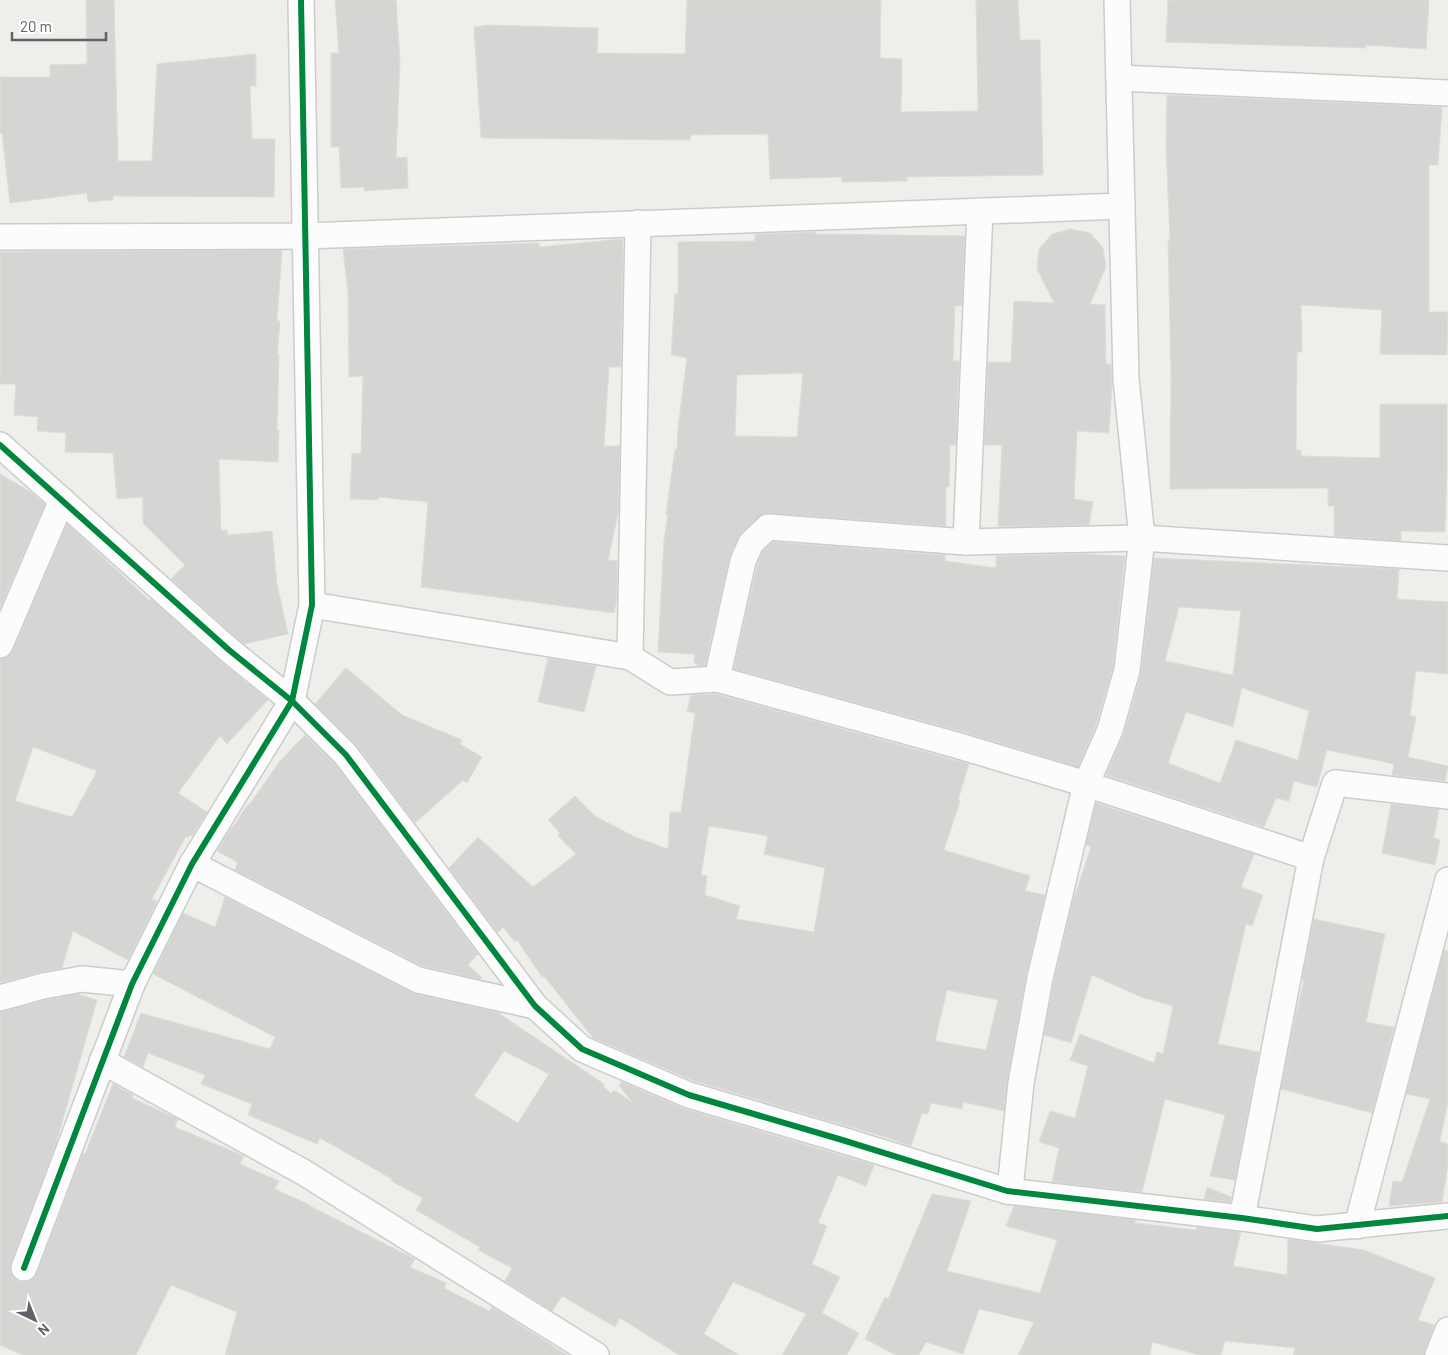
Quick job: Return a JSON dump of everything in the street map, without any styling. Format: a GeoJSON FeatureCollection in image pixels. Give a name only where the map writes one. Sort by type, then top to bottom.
{"type":"FeatureCollection","features":[{"type":"Feature","properties":{"kind":"street"},"geometry":{"type":"LineString","coordinates":[[24,1268],[132,984],[192,864],[292,701],[312,605],[301,0]]}},
{"type":"Feature","properties":{"kind":"street"},"geometry":{"type":"LineString","coordinates":[[1007,1191],[1010,1189],[1021,1083],[1040,978],[1086,784],[1110,730],[1127,670],[1142,538],[1126,378],[1118,0]]}},
{"type":"Feature","properties":{"kind":"street"},"geometry":{"type":"LineString","coordinates":[[1120,78],[1448,93]]}},
{"type":"Feature","properties":{"kind":"street"},"geometry":{"type":"LineString","coordinates":[[0,237],[305,236],[1122,206]]}},
{"type":"Feature","properties":{"kind":"street"},"geometry":{"type":"LineString","coordinates":[[966,542],[980,211]]}},
{"type":"Feature","properties":{"kind":"street"},"geometry":{"type":"LineString","coordinates":[[630,657],[638,224]]}},
{"type":"Feature","properties":{"kind":"street"},"geometry":{"type":"LineString","coordinates":[[0,445],[229,650],[292,701],[346,755],[535,1006],[582,1048],[689,1095],[839,1138],[1007,1191],[1242,1218],[1317,1229],[1448,1216]]}},
{"type":"Feature","properties":{"kind":"street"},"geometry":{"type":"LineString","coordinates":[[0,646],[62,500]]}},
{"type":"Feature","properties":{"kind":"street"},"geometry":{"type":"LineString","coordinates":[[717,679],[743,560],[751,543],[768,528],[966,542],[1142,538],[1448,558]]}},
{"type":"Feature","properties":{"kind":"street"},"geometry":{"type":"LineString","coordinates":[[312,605],[630,657],[670,682],[717,679],[956,745],[1086,784],[1311,858]]}},
{"type":"Feature","properties":{"kind":"street"},"geometry":{"type":"LineString","coordinates":[[1242,1218],[1311,858],[1335,783],[1448,796]]}},
{"type":"Feature","properties":{"kind":"street"},"geometry":{"type":"LineString","coordinates":[[192,864],[418,980],[535,1006]]}},
{"type":"Feature","properties":{"kind":"street"},"geometry":{"type":"LineString","coordinates":[[1358,1226],[1448,880]]}},
{"type":"Feature","properties":{"kind":"street"},"geometry":{"type":"LineString","coordinates":[[0,998],[43,986],[82,979],[132,984]]}},
{"type":"Feature","properties":{"kind":"street"},"geometry":{"type":"LineString","coordinates":[[102,1061],[303,1172],[596,1355]]}},
{"type":"Feature","properties":{"kind":"street"},"geometry":{"type":"LineString","coordinates":[[1438,1355],[1448,1330]]}},
{"type":"Feature","properties":{"kind":"building"},"geometry":{"type":"Polygon","coordinates":[[[86,0],[114,0],[118,161],[152,161],[157,64],[256,54],[256,86],[250,86],[252,139],[275,139],[274,197],[113,196],[113,200],[88,202],[87,193],[10,203],[2,133],[0,133],[0,77],[50,77],[50,65],[87,64],[86,0]]]}},
{"type":"Feature","properties":{"kind":"building"},"geometry":{"type":"Polygon","coordinates":[[[335,0],[396,0],[400,61],[396,158],[407,157],[408,188],[364,191],[364,187],[341,188],[339,147],[331,147],[331,53],[339,53],[335,0]]]}},
{"type":"Feature","properties":{"kind":"building"},"geometry":{"type":"Polygon","coordinates":[[[687,0],[881,0],[880,58],[902,59],[901,112],[978,111],[976,0],[1018,0],[1020,40],[1040,40],[1043,175],[907,177],[907,181],[842,182],[842,177],[770,179],[768,134],[691,135],[690,140],[481,138],[474,27],[490,25],[598,28],[597,53],[685,54],[687,0]]]}},
{"type":"Feature","properties":{"kind":"building"},"geometry":{"type":"Polygon","coordinates":[[[1168,0],[1429,0],[1426,49],[1366,45],[1366,48],[1166,42],[1168,0]]]}},
{"type":"Feature","properties":{"kind":"building"},"geometry":{"type":"Polygon","coordinates":[[[1167,95],[1442,107],[1438,165],[1429,165],[1429,312],[1448,312],[1447,355],[1380,354],[1382,310],[1301,305],[1302,352],[1297,352],[1296,450],[1301,450],[1301,456],[1380,458],[1380,404],[1447,404],[1445,532],[1401,531],[1401,541],[1334,536],[1334,506],[1328,506],[1328,488],[1170,489],[1171,377],[1168,241],[1170,241],[1166,146],[1167,95]]]}},
{"type":"Feature","properties":{"kind":"building"},"geometry":{"type":"Polygon","coordinates":[[[1071,229],[1090,233],[1103,248],[1106,267],[1090,304],[1105,305],[1106,364],[1111,365],[1112,385],[1109,433],[1077,431],[1074,499],[1093,502],[1089,525],[998,527],[1002,445],[984,445],[988,362],[1011,362],[1014,301],[1054,303],[1037,269],[1039,249],[1052,234],[1071,229]]]}},
{"type":"Feature","properties":{"kind":"building"},"geometry":{"type":"Polygon","coordinates":[[[816,232],[816,234],[965,236],[962,306],[955,306],[953,361],[959,361],[956,445],[950,445],[949,487],[946,487],[946,526],[763,514],[741,533],[730,555],[705,665],[697,666],[697,663],[694,663],[695,654],[658,652],[664,540],[668,515],[666,514],[675,449],[677,449],[687,358],[671,355],[675,294],[678,294],[678,242],[755,241],[755,234],[816,232]],[[803,373],[737,375],[735,436],[797,437],[803,373]]]}},
{"type":"Feature","properties":{"kind":"building"},"geometry":{"type":"Polygon","coordinates":[[[622,239],[621,367],[609,367],[604,446],[620,446],[618,514],[608,560],[617,561],[617,597],[614,613],[421,587],[428,502],[378,497],[378,500],[350,499],[352,453],[361,454],[363,376],[349,377],[348,294],[343,249],[539,243],[539,247],[622,239]]]}},
{"type":"Feature","properties":{"kind":"building"},"geometry":{"type":"Polygon","coordinates":[[[282,250],[277,321],[280,321],[277,355],[279,355],[278,462],[219,459],[221,531],[227,530],[227,535],[272,531],[277,584],[288,634],[244,644],[171,579],[185,565],[143,523],[143,497],[117,499],[113,453],[65,452],[66,433],[37,431],[38,417],[14,415],[16,384],[0,384],[0,252],[282,250]]]}},
{"type":"Feature","properties":{"kind":"building"},"geometry":{"type":"Polygon","coordinates":[[[0,474],[29,491],[45,504],[0,608],[0,474]]]}},
{"type":"Feature","properties":{"kind":"building"},"geometry":{"type":"Polygon","coordinates":[[[67,524],[150,601],[151,599],[220,661],[268,700],[227,744],[220,736],[178,793],[207,812],[192,836],[190,835],[188,838],[186,836],[152,899],[157,901],[128,960],[73,931],[62,968],[39,972],[0,983],[0,659],[8,657],[13,651],[67,524]],[[33,747],[15,801],[72,817],[97,771],[33,747]]]}},
{"type":"Feature","properties":{"kind":"building"},"geometry":{"type":"Polygon","coordinates":[[[773,542],[945,555],[945,561],[996,568],[996,556],[1083,554],[1125,556],[1113,667],[1096,725],[1078,767],[960,731],[734,669],[757,566],[763,551],[773,542]]]}},
{"type":"Feature","properties":{"kind":"building"},"geometry":{"type":"Polygon","coordinates":[[[1154,558],[1399,569],[1397,599],[1448,602],[1448,674],[1416,671],[1410,715],[1416,717],[1408,757],[1448,766],[1445,781],[1392,775],[1394,764],[1327,750],[1317,787],[1294,781],[1289,801],[1276,798],[1264,827],[1106,775],[1124,734],[1141,674],[1154,558]],[[1179,607],[1165,661],[1233,675],[1241,611],[1179,607]],[[1242,688],[1233,727],[1186,712],[1168,763],[1220,783],[1236,740],[1298,760],[1309,711],[1242,688]]]}},
{"type":"Feature","properties":{"kind":"building"},"geometry":{"type":"Polygon","coordinates":[[[548,658],[596,666],[584,712],[538,702],[548,658]]]}},
{"type":"Feature","properties":{"kind":"building"},"geometry":{"type":"Polygon","coordinates":[[[346,668],[402,715],[462,740],[460,744],[482,757],[467,783],[463,780],[415,823],[357,746],[315,704],[346,668]]]}},
{"type":"Feature","properties":{"kind":"building"},"geometry":{"type":"Polygon","coordinates":[[[716,694],[969,764],[958,800],[960,801],[944,850],[1030,876],[1025,891],[1045,895],[1026,975],[1007,1081],[1004,1111],[963,1102],[962,1109],[931,1103],[928,1114],[922,1113],[911,1146],[694,1081],[593,1038],[544,976],[542,977],[517,940],[515,942],[503,927],[498,933],[449,868],[478,837],[533,887],[576,854],[558,836],[560,833],[548,820],[575,796],[595,816],[635,837],[668,849],[670,812],[681,812],[695,713],[687,711],[691,695],[716,694]],[[709,826],[701,875],[707,876],[705,895],[740,906],[736,919],[814,932],[825,868],[764,854],[768,836],[709,826]],[[947,990],[935,1041],[986,1050],[998,1000],[947,990]]]}},
{"type":"Feature","properties":{"kind":"building"},"geometry":{"type":"Polygon","coordinates":[[[305,735],[335,764],[478,954],[468,965],[482,978],[423,966],[235,870],[237,862],[217,851],[248,804],[280,761],[305,735]]]}},
{"type":"Feature","properties":{"kind":"building"},"geometry":{"type":"Polygon","coordinates":[[[1096,803],[1254,854],[1241,887],[1263,895],[1252,926],[1246,924],[1218,1044],[1259,1052],[1235,1180],[1210,1176],[1225,1115],[1165,1099],[1142,1192],[1052,1182],[1059,1148],[1039,1142],[1050,1111],[1075,1118],[1088,1066],[1070,1060],[1080,1034],[1154,1063],[1157,1052],[1163,1054],[1173,1006],[1141,997],[1092,975],[1071,1043],[1044,1035],[1054,981],[1073,901],[1091,847],[1086,845],[1096,803]]]}},
{"type":"Feature","properties":{"kind":"building"},"geometry":{"type":"Polygon","coordinates":[[[1391,804],[1439,809],[1434,838],[1440,840],[1435,865],[1382,853],[1391,804]]]}},
{"type":"Feature","properties":{"kind":"building"},"geometry":{"type":"Polygon","coordinates":[[[225,897],[412,993],[497,1012],[604,1084],[603,1086],[611,1093],[614,1090],[632,1102],[619,1085],[622,1082],[685,1109],[874,1165],[866,1186],[838,1175],[818,1223],[827,1226],[812,1264],[840,1277],[822,1313],[859,1333],[847,1355],[782,1355],[806,1314],[733,1282],[704,1334],[739,1355],[679,1355],[620,1318],[615,1327],[562,1296],[552,1311],[505,1281],[512,1268],[478,1250],[480,1247],[416,1210],[423,1198],[391,1181],[392,1179],[320,1138],[317,1144],[248,1115],[252,1104],[201,1084],[205,1075],[148,1053],[143,1067],[124,1057],[141,1013],[270,1049],[275,1037],[153,974],[183,913],[215,927],[225,897]],[[504,1051],[474,1096],[518,1123],[549,1074],[504,1051]]]}},
{"type":"Feature","properties":{"kind":"building"},"geometry":{"type":"Polygon","coordinates":[[[1314,919],[1385,934],[1366,1022],[1394,1027],[1372,1113],[1281,1089],[1304,981],[1302,980],[1314,919]]]}},
{"type":"Feature","properties":{"kind":"building"},"geometry":{"type":"Polygon","coordinates":[[[1444,950],[1448,951],[1448,1102],[1440,1141],[1448,1144],[1448,1164],[1442,1202],[1389,1206],[1393,1181],[1402,1182],[1430,1099],[1406,1094],[1444,950]]]}},
{"type":"Feature","properties":{"kind":"building"},"geometry":{"type":"Polygon","coordinates":[[[77,994],[97,1000],[56,1144],[11,1263],[10,1271],[19,1282],[27,1282],[33,1279],[37,1273],[83,1153],[85,1154],[113,1084],[133,1095],[132,1098],[178,1119],[175,1127],[244,1156],[240,1164],[279,1181],[275,1189],[415,1259],[410,1267],[446,1283],[444,1288],[489,1311],[492,1307],[567,1355],[225,1355],[237,1312],[171,1285],[136,1355],[22,1355],[0,1345],[0,1012],[77,994]]]}},
{"type":"Feature","properties":{"kind":"building"},"geometry":{"type":"Polygon","coordinates":[[[1207,1187],[1231,1197],[1230,1202],[1204,1199],[1207,1187]]]}},
{"type":"Feature","properties":{"kind":"building"},"geometry":{"type":"Polygon","coordinates":[[[932,1194],[971,1201],[947,1271],[1040,1293],[1057,1240],[1006,1226],[1014,1206],[1135,1220],[1135,1223],[1196,1230],[1197,1227],[1241,1232],[1233,1266],[1287,1275],[1288,1239],[1364,1250],[1435,1278],[1418,1320],[1434,1325],[1424,1355],[1293,1355],[1295,1348],[1225,1341],[1221,1355],[1199,1355],[1152,1342],[1150,1355],[1018,1355],[1034,1322],[979,1309],[963,1354],[926,1342],[919,1355],[896,1355],[865,1339],[885,1297],[888,1299],[932,1194]]]}},
{"type":"Feature","properties":{"kind":"cycle path"},"geometry":{"type":"LineString","coordinates":[[24,1268],[132,984],[192,864],[292,701],[312,605],[301,0]]}},
{"type":"Feature","properties":{"kind":"cycle path"},"geometry":{"type":"LineString","coordinates":[[0,445],[229,650],[292,701],[346,755],[535,1006],[582,1049],[689,1095],[1007,1191],[1242,1218],[1317,1229],[1448,1216]]}}]}
